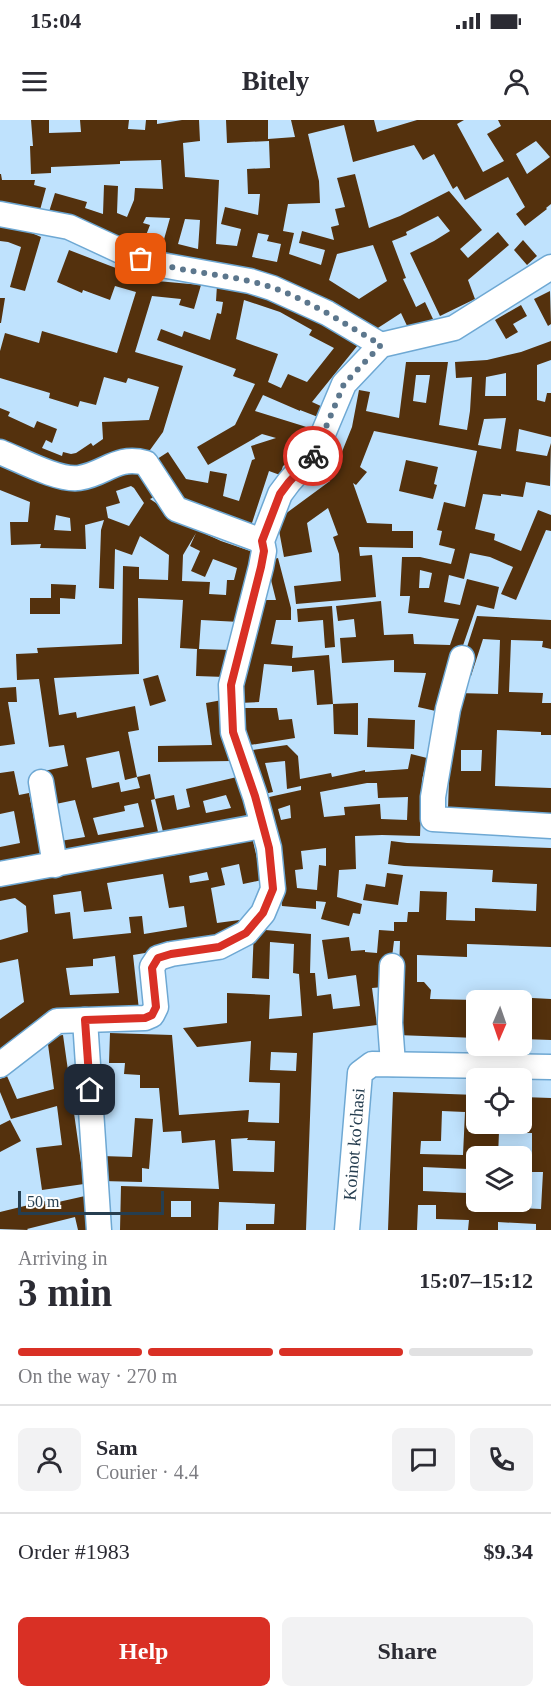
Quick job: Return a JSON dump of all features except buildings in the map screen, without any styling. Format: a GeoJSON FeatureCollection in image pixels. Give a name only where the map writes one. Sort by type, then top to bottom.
{"type":"FeatureCollection","features":[{"type":"Feature","properties":{"kind":"street"},"geometry":{"type":"LineString","coordinates":[[0,214],[69,227],[127,254],[156,264],[250,281],[272,288],[327,313],[381,345]]}},
{"type":"Feature","properties":{"kind":"street"},"geometry":{"type":"LineString","coordinates":[[0,1065],[57,1021],[145,1018],[152,1015],[156,1007],[152,968],[158,958],[219,947],[246,933],[263,913],[273,889],[269,848],[255,796],[233,732],[231,685],[261,567],[264,551],[262,541],[280,494],[315,453],[344,384],[381,345],[454,328],[551,267]]}},
{"type":"Feature","properties":{"kind":"street"},"geometry":{"type":"LineString","coordinates":[[0,452],[64,478],[91,475],[123,461],[137,460],[146,463],[176,509],[262,541]]}},
{"type":"Feature","properties":{"kind":"street"},"geometry":{"type":"LineString","coordinates":[[462,658],[448,709],[433,797],[433,819],[551,826]]}},
{"type":"Feature","properties":{"kind":"street"},"geometry":{"type":"LineString","coordinates":[[41,782],[55,865]]}},
{"type":"Feature","properties":{"kind":"street"},"geometry":{"type":"LineString","coordinates":[[0,874],[262,826]]}},
{"type":"Feature","properties":{"kind":"street"},"geometry":{"type":"LineString","coordinates":[[392,966],[390,1023],[393,1064]]}},
{"type":"Feature","properties":{"kind":"street"},"geometry":{"type":"LineString","coordinates":[[85,1020],[99,1230]]}},
{"type":"Feature","properties":{"kind":"street","name":"Koinot ko'chasi"},"geometry":{"type":"LineString","coordinates":[[347,1230],[360,1073],[372,1064],[551,1067]]}},
{"type":"Feature","properties":{"kind":"way so far"},"geometry":{"type":"LineString","coordinates":[[141,259],[192,272],[250,281],[272,288],[327,313],[381,345],[344,384],[313,456]]}},
{"type":"Feature","properties":{"kind":"route"},"geometry":{"type":"LineString","coordinates":[[90,1090],[85,1020],[145,1018],[152,1015],[156,1007],[152,968],[158,958],[219,947],[233,941],[246,933],[263,913],[273,889],[269,848],[255,796],[233,732],[231,685],[261,567],[264,551],[262,541],[280,494],[313,456]]}}]}
